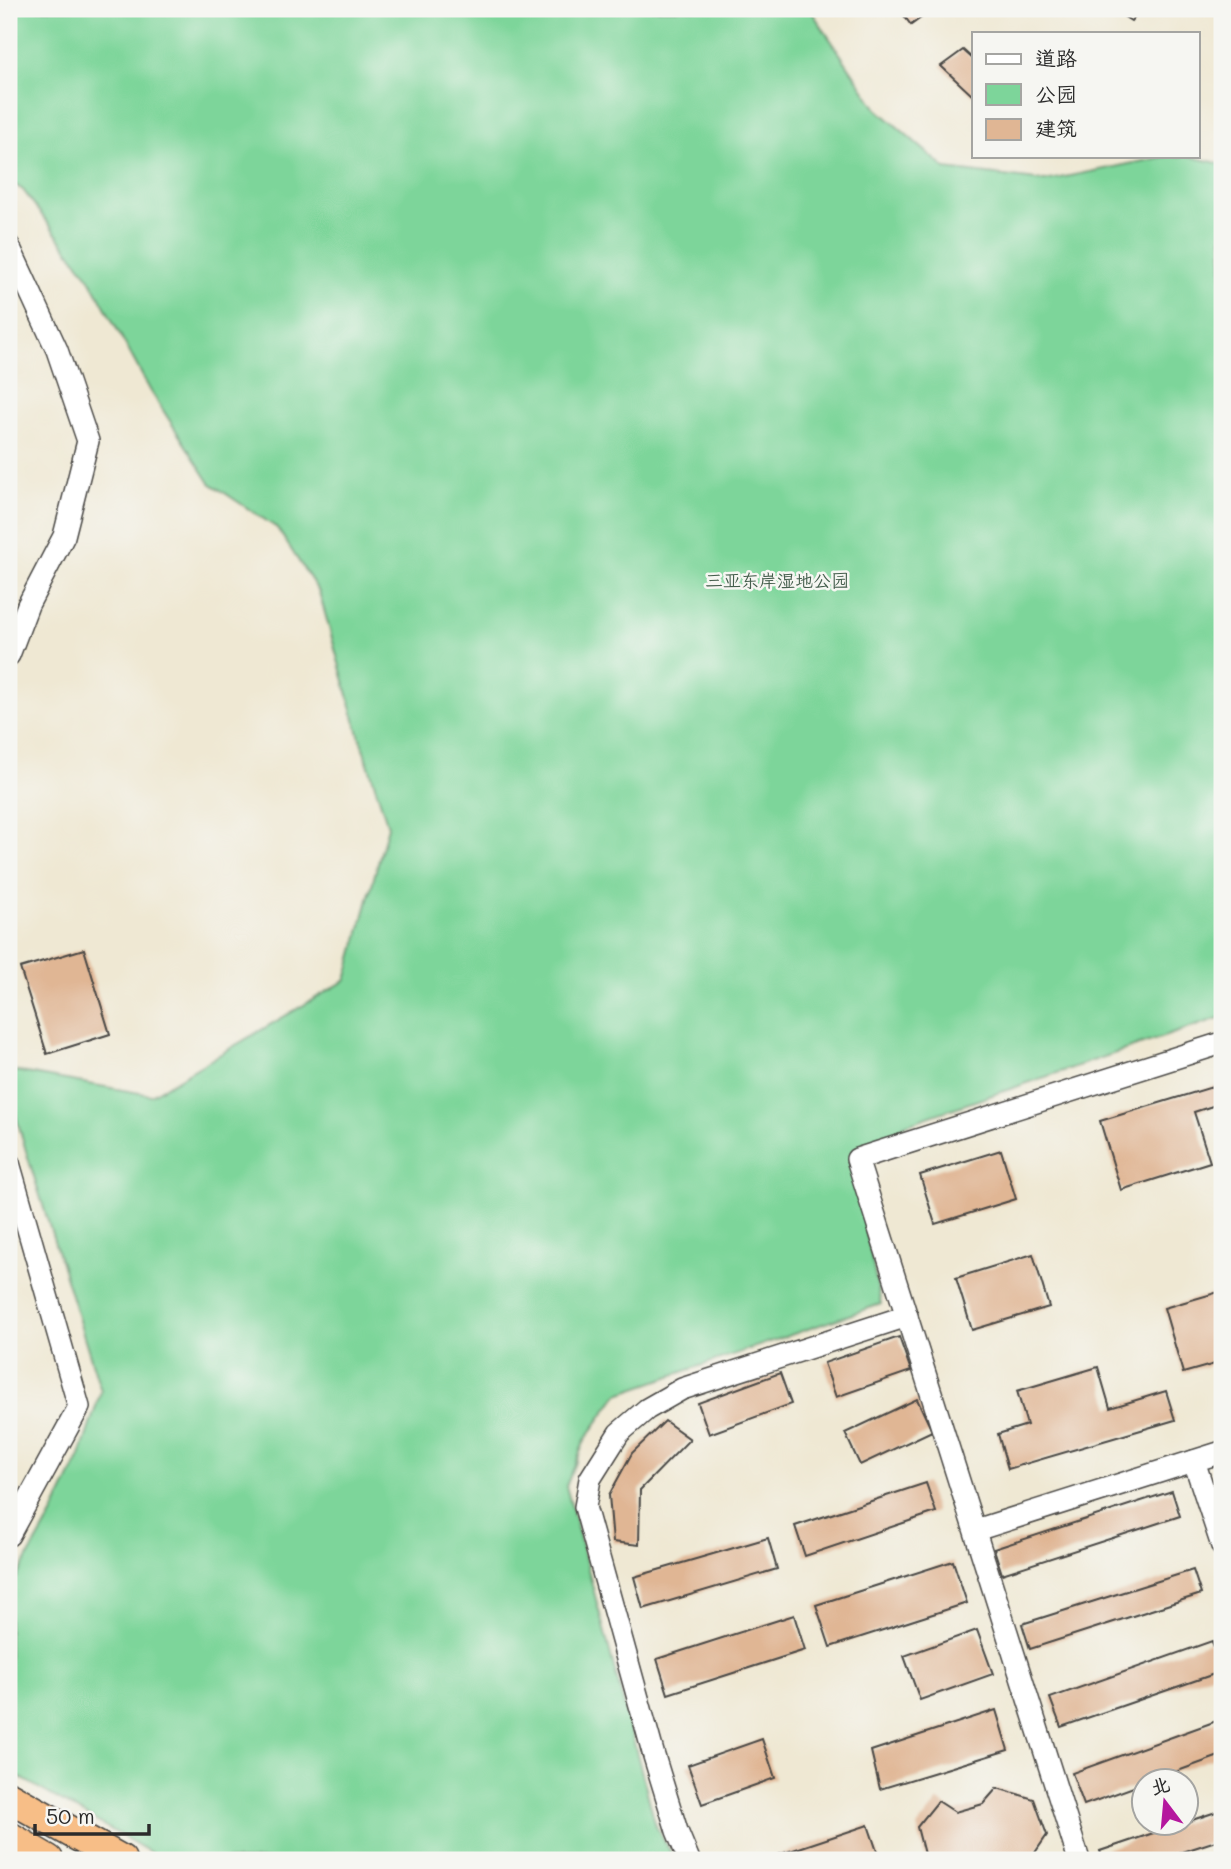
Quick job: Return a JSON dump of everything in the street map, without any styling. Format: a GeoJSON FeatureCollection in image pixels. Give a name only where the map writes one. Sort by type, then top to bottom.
{"type":"FeatureCollection","features":[{"type":"Feature","properties":{"kind":"highway"},"geometry":{"type":"LineString","coordinates":[[9,1797],[121,1860]]}},
{"type":"Feature","properties":{"kind":"highway"},"geometry":{"type":"LineString","coordinates":[[9,1837],[48,1860]]}},
{"type":"Feature","properties":{"kind":"street"},"geometry":{"type":"LineString","coordinates":[[9,246],[57,350],[88,441],[64,536],[27,605],[9,655]]}},
{"type":"Feature","properties":{"kind":"street"},"geometry":{"type":"LineString","coordinates":[[1079,1860],[857,1159],[1222,1043]]}},
{"type":"Feature","properties":{"kind":"street"},"geometry":{"type":"LineString","coordinates":[[9,1163],[79,1407],[9,1535]]}},
{"type":"Feature","properties":{"kind":"street"},"geometry":{"type":"LineString","coordinates":[[690,1860],[677,1831],[653,1756],[584,1507],[590,1479],[619,1433],[647,1409],[682,1389],[907,1316]]}},
{"type":"Feature","properties":{"kind":"street"},"geometry":{"type":"LineString","coordinates":[[976,1531],[1222,1452]]}},
{"type":"Feature","properties":{"kind":"street"},"geometry":{"type":"LineString","coordinates":[[1194,1461],[1222,1546]]}},
{"type":"Feature","properties":{"kind":"green space","name":"三亚东岸湿地公园"},"geometry":{"type":"Polygon","coordinates":[[[9,9],[810,9],[877,109],[946,169],[1045,181],[1158,158],[1196,158],[1222,164],[1222,1017],[904,1125],[855,1178],[881,1304],[618,1394],[585,1440],[566,1486],[656,1826],[675,1860],[164,1860],[9,1771],[9,1591],[52,1515],[80,1456],[101,1391],[26,1151],[9,1091],[9,1070],[151,1095],[346,980],[388,826],[319,592],[277,528],[210,483],[150,390],[90,279],[23,190],[9,181],[9,9]]]}},
{"type":"Feature","properties":{"kind":"building"},"geometry":{"type":"Polygon","coordinates":[[[899,9],[933,9],[911,25],[899,9]]]}},
{"type":"Feature","properties":{"kind":"building"},"geometry":{"type":"Polygon","coordinates":[[[1112,9],[1141,9],[1131,21],[1112,9]]]}},
{"type":"Feature","properties":{"kind":"building"},"geometry":{"type":"Polygon","coordinates":[[[963,50],[972,58],[972,95],[941,66],[963,50]]]}},
{"type":"Feature","properties":{"kind":"building"},"geometry":{"type":"Polygon","coordinates":[[[84,949],[110,1034],[47,1054],[20,968],[84,949]]]}},
{"type":"Feature","properties":{"kind":"building"},"geometry":{"type":"Polygon","coordinates":[[[1222,1084],[1222,1103],[1194,1112],[1210,1162],[1121,1190],[1100,1121],[1222,1084]]]}},
{"type":"Feature","properties":{"kind":"building"},"geometry":{"type":"Polygon","coordinates":[[[1001,1150],[1016,1199],[935,1224],[920,1175],[1001,1150]]]}},
{"type":"Feature","properties":{"kind":"building"},"geometry":{"type":"Polygon","coordinates":[[[1033,1254],[1049,1307],[972,1330],[956,1278],[1033,1254]]]}},
{"type":"Feature","properties":{"kind":"building"},"geometry":{"type":"Polygon","coordinates":[[[1222,1291],[1222,1362],[1183,1373],[1164,1308],[1222,1291]]]}},
{"type":"Feature","properties":{"kind":"building"},"geometry":{"type":"Polygon","coordinates":[[[899,1337],[911,1371],[836,1397],[824,1363],[899,1337]]]}},
{"type":"Feature","properties":{"kind":"building"},"geometry":{"type":"Polygon","coordinates":[[[1098,1367],[1110,1408],[1166,1391],[1175,1420],[1008,1469],[998,1434],[1027,1425],[1017,1391],[1098,1367]]]}},
{"type":"Feature","properties":{"kind":"building"},"geometry":{"type":"Polygon","coordinates":[[[780,1373],[791,1404],[709,1434],[698,1403],[780,1373]]]}},
{"type":"Feature","properties":{"kind":"building"},"geometry":{"type":"Polygon","coordinates":[[[917,1399],[932,1431],[860,1465],[845,1433],[917,1399]]]}},
{"type":"Feature","properties":{"kind":"building"},"geometry":{"type":"Polygon","coordinates":[[[665,1421],[690,1439],[640,1490],[639,1545],[613,1542],[609,1495],[632,1453],[665,1421]]]}},
{"type":"Feature","properties":{"kind":"building"},"geometry":{"type":"Polygon","coordinates":[[[926,1483],[936,1512],[805,1556],[795,1526],[926,1483]]]}},
{"type":"Feature","properties":{"kind":"building"},"geometry":{"type":"Polygon","coordinates":[[[1172,1491],[1180,1516],[1002,1574],[994,1549],[1172,1491]]]}},
{"type":"Feature","properties":{"kind":"building"},"geometry":{"type":"Polygon","coordinates":[[[768,1538],[777,1569],[643,1609],[634,1577],[768,1538]]]}},
{"type":"Feature","properties":{"kind":"building"},"geometry":{"type":"Polygon","coordinates":[[[953,1561],[967,1603],[830,1647],[816,1605],[953,1561]]]}},
{"type":"Feature","properties":{"kind":"building"},"geometry":{"type":"Polygon","coordinates":[[[1193,1570],[1201,1594],[1030,1649],[1022,1624],[1193,1570]]]}},
{"type":"Feature","properties":{"kind":"building"},"geometry":{"type":"Polygon","coordinates":[[[794,1615],[805,1650],[668,1694],[657,1659],[794,1615]]]}},
{"type":"Feature","properties":{"kind":"building"},"geometry":{"type":"Polygon","coordinates":[[[977,1630],[993,1674],[920,1700],[904,1656],[977,1630]]]}},
{"type":"Feature","properties":{"kind":"building"},"geometry":{"type":"Polygon","coordinates":[[[1212,1641],[1220,1672],[1061,1727],[1050,1698],[1212,1641]]]}},
{"type":"Feature","properties":{"kind":"building"},"geometry":{"type":"Polygon","coordinates":[[[996,1710],[1008,1750],[880,1789],[871,1751],[996,1710]]]}},
{"type":"Feature","properties":{"kind":"building"},"geometry":{"type":"Polygon","coordinates":[[[1222,1719],[1222,1755],[1186,1768],[1130,1768],[1130,1788],[1084,1805],[1072,1773],[1222,1719]]]}},
{"type":"Feature","properties":{"kind":"building"},"geometry":{"type":"Polygon","coordinates":[[[762,1739],[775,1778],[702,1804],[688,1765],[762,1739]]]}},
{"type":"Feature","properties":{"kind":"building"},"geometry":{"type":"Polygon","coordinates":[[[997,1788],[1034,1799],[1047,1835],[1030,1860],[925,1858],[917,1827],[938,1801],[955,1812],[983,1804],[997,1788]]]}},
{"type":"Feature","properties":{"kind":"building"},"geometry":{"type":"Polygon","coordinates":[[[1222,1810],[1222,1839],[1157,1860],[1103,1860],[1100,1851],[1139,1838],[1200,1838],[1200,1817],[1222,1810]]]}},
{"type":"Feature","properties":{"kind":"building"},"geometry":{"type":"Polygon","coordinates":[[[868,1825],[880,1860],[763,1860],[868,1825]]]}}]}
